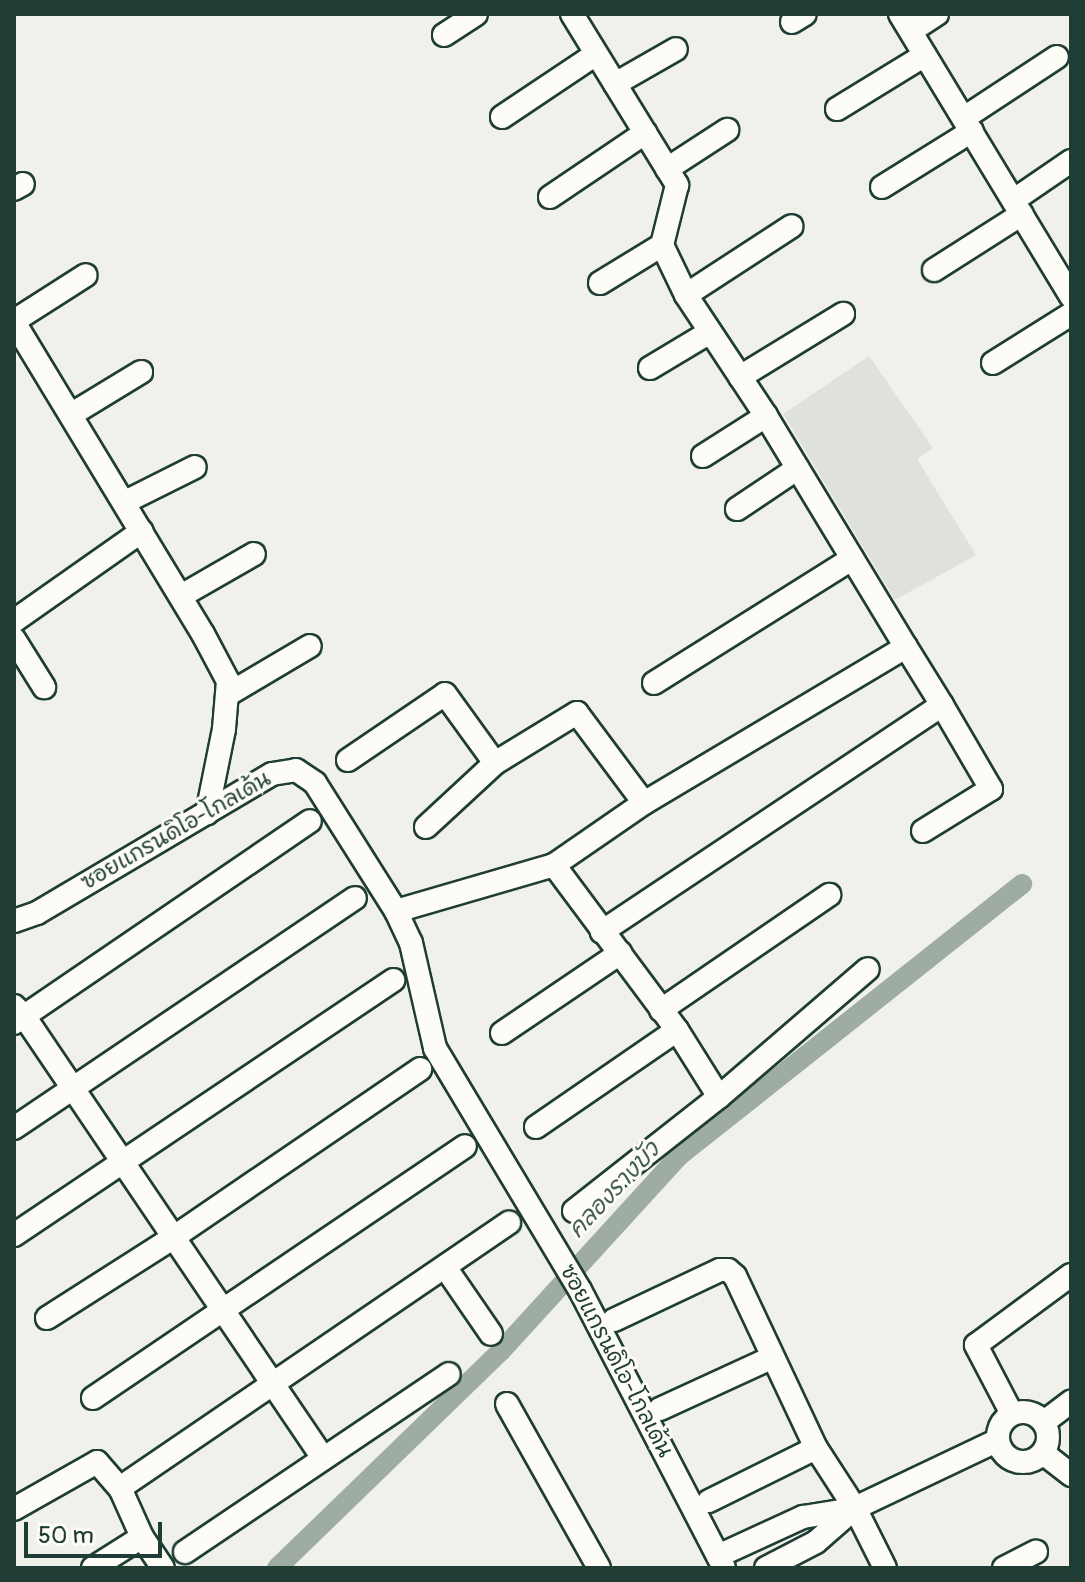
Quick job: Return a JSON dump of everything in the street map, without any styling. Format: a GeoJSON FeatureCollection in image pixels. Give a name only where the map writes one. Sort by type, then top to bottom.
{"type":"FeatureCollection","features":[{"type":"Feature","properties":{"kind":"street"},"geometry":{"type":"LineString","coordinates":[[444,35],[476,14]]}},
{"type":"Feature","properties":{"kind":"street"},"geometry":{"type":"LineString","coordinates":[[572,14],[677,185],[662,245],[686,295],[766,416],[991,789],[923,831]]}},
{"type":"Feature","properties":{"kind":"street"},"geometry":{"type":"LineString","coordinates":[[937,14],[905,23],[1071,296]]}},
{"type":"Feature","properties":{"kind":"street"},"geometry":{"type":"LineString","coordinates":[[615,84],[676,49]]}},
{"type":"Feature","properties":{"kind":"street"},"geometry":{"type":"LineString","coordinates":[[502,117],[596,54]]}},
{"type":"Feature","properties":{"kind":"street"},"geometry":{"type":"LineString","coordinates":[[837,109],[925,55]]}},
{"type":"Feature","properties":{"kind":"street"},"geometry":{"type":"LineString","coordinates":[[882,187],[1057,57]]}},
{"type":"Feature","properties":{"kind":"street"},"geometry":{"type":"LineString","coordinates":[[667,169],[727,130]]}},
{"type":"Feature","properties":{"kind":"street"},"geometry":{"type":"LineString","coordinates":[[550,197],[645,133]]}},
{"type":"Feature","properties":{"kind":"street"},"geometry":{"type":"LineString","coordinates":[[934,270],[1018,207],[1071,161]]}},
{"type":"Feature","properties":{"kind":"street"},"geometry":{"type":"LineString","coordinates":[[686,295],[792,226]]}},
{"type":"Feature","properties":{"kind":"street"},"geometry":{"type":"LineString","coordinates":[[600,283],[662,245]]}},
{"type":"Feature","properties":{"kind":"street"},"geometry":{"type":"LineString","coordinates":[[86,275],[14,321],[181,596],[228,681],[224,729],[207,813]]}},
{"type":"Feature","properties":{"kind":"street"},"geometry":{"type":"LineString","coordinates":[[740,377],[843,314]]}},
{"type":"Feature","properties":{"kind":"street"},"geometry":{"type":"LineString","coordinates":[[993,363],[1071,314]]}},
{"type":"Feature","properties":{"kind":"street"},"geometry":{"type":"LineString","coordinates":[[650,368],[710,332]]}},
{"type":"Feature","properties":{"kind":"street"},"geometry":{"type":"LineString","coordinates":[[72,414],[141,372]]}},
{"type":"Feature","properties":{"kind":"street"},"geometry":{"type":"LineString","coordinates":[[703,456],[766,416]]}},
{"type":"Feature","properties":{"kind":"street"},"geometry":{"type":"LineString","coordinates":[[125,502],[195,467]]}},
{"type":"Feature","properties":{"kind":"street"},"geometry":{"type":"LineString","coordinates":[[737,509],[798,468]]}},
{"type":"Feature","properties":{"kind":"street"},"geometry":{"type":"LineString","coordinates":[[14,621],[142,531]]}},
{"type":"Feature","properties":{"kind":"street"},"geometry":{"type":"LineString","coordinates":[[181,596],[254,554]]}},
{"type":"Feature","properties":{"kind":"street"},"geometry":{"type":"LineString","coordinates":[[654,683],[852,559]]}},
{"type":"Feature","properties":{"kind":"street"},"geometry":{"type":"LineString","coordinates":[[227,695],[310,646]]}},
{"type":"Feature","properties":{"kind":"street"},"geometry":{"type":"LineString","coordinates":[[396,911],[554,865],[644,803],[906,647]]}},
{"type":"Feature","properties":{"kind":"street"},"geometry":{"type":"LineString","coordinates":[[17,649],[44,687]]}},
{"type":"Feature","properties":{"kind":"street"},"geometry":{"type":"LineString","coordinates":[[348,760],[445,694],[495,763]]}},
{"type":"Feature","properties":{"kind":"street"},"geometry":{"type":"LineString","coordinates":[[602,932],[942,705]]}},
{"type":"Feature","properties":{"kind":"street"},"geometry":{"type":"LineString","coordinates":[[426,827],[495,763],[577,713],[644,803]]}},
{"type":"Feature","properties":{"kind":"street","name":"ซอยแกรนดิโอ-โกลเด้น"},"geometry":{"type":"LineString","coordinates":[[14,921],[37,913],[272,774],[296,770],[315,783],[396,911],[411,943],[435,1048],[580,1290],[721,1562]]}},
{"type":"Feature","properties":{"kind":"street"},"geometry":{"type":"LineString","coordinates":[[310,821],[17,1015],[124,1162],[323,1458]]}},
{"type":"Feature","properties":{"kind":"street"},"geometry":{"type":"LineString","coordinates":[[554,865],[677,1030],[719,1097]]}},
{"type":"Feature","properties":{"kind":"street"},"geometry":{"type":"LineString","coordinates":[[661,1010],[829,895]]}},
{"type":"Feature","properties":{"kind":"street"},"geometry":{"type":"LineString","coordinates":[[14,1128],[355,898]]}},
{"type":"Feature","properties":{"kind":"street"},"geometry":{"type":"LineString","coordinates":[[502,1033],[620,953]]}},
{"type":"Feature","properties":{"kind":"street"},"geometry":{"type":"LineString","coordinates":[[574,1211],[719,1097],[868,969]]}},
{"type":"Feature","properties":{"kind":"street"},"geometry":{"type":"LineString","coordinates":[[14,1235],[393,980]]}},
{"type":"Feature","properties":{"kind":"street"},"geometry":{"type":"LineString","coordinates":[[536,1127],[677,1030]]}},
{"type":"Feature","properties":{"kind":"street"},"geometry":{"type":"LineString","coordinates":[[47,1318],[174,1237],[420,1069]]}},
{"type":"Feature","properties":{"kind":"street"},"geometry":{"type":"LineString","coordinates":[[93,1398],[465,1146]]}},
{"type":"Feature","properties":{"kind":"street"},"geometry":{"type":"LineString","coordinates":[[120,1488],[509,1223]]}},
{"type":"Feature","properties":{"kind":"street"},"geometry":{"type":"LineString","coordinates":[[445,1267],[491,1334]]}},
{"type":"Feature","properties":{"kind":"street"},"geometry":{"type":"LineString","coordinates":[[614,1320],[720,1270],[728,1270],[735,1276],[816,1448],[855,1508],[885,1568]]}},
{"type":"Feature","properties":{"kind":"street"},"geometry":{"type":"LineString","coordinates":[[1012,1414],[976,1345],[1071,1275]]}},
{"type":"Feature","properties":{"kind":"street"},"geometry":{"type":"LineString","coordinates":[[660,1409],[773,1357]]}},
{"type":"Feature","properties":{"kind":"street"},"geometry":{"type":"LineString","coordinates":[[185,1552],[449,1374]]}},
{"type":"Feature","properties":{"kind":"street"},"geometry":{"type":"LineString","coordinates":[[1044,1422],[1071,1402]]}},
{"type":"Feature","properties":{"kind":"street"},"geometry":{"type":"LineString","coordinates":[[507,1404],[599,1568]]}},
{"type":"Feature","properties":{"kind":"street"},"geometry":{"type":"LineString","coordinates":[[1026,1411],[1044,1422],[1049,1434],[1043,1453],[1032,1461],[1015,1462],[1003,1452],[998,1440],[999,1428],[1012,1414],[1026,1411]]}},
{"type":"Feature","properties":{"kind":"street"},"geometry":{"type":"LineString","coordinates":[[721,1562],[803,1517],[855,1508],[998,1440]]}},
{"type":"Feature","properties":{"kind":"street"},"geometry":{"type":"LineString","coordinates":[[709,1501],[816,1448]]}},
{"type":"Feature","properties":{"kind":"street"},"geometry":{"type":"LineString","coordinates":[[1043,1453],[1071,1475]]}},
{"type":"Feature","properties":{"kind":"street"},"geometry":{"type":"LineString","coordinates":[[14,1509],[94,1462],[120,1488],[142,1537],[163,1568]]}},
{"type":"Feature","properties":{"kind":"street"},"geometry":{"type":"LineString","coordinates":[[766,1568],[816,1542],[855,1508]]}},
{"type":"Feature","properties":{"kind":"street"},"geometry":{"type":"LineString","coordinates":[[93,1568],[142,1537]]}},
{"type":"Feature","properties":{"kind":"street"},"geometry":{"type":"LineString","coordinates":[[1004,1568],[1036,1552]]}},
{"type":"Feature","properties":{"kind":"shaded area"},"geometry":{"type":"Polygon","coordinates":[[[869,356],[933,448],[917,459],[976,555],[895,600],[783,414],[869,356]]]}},
{"type":"Feature","properties":{"kind":"waterway","name":"คลองรางบัว"},"geometry":{"type":"LineString","coordinates":[[277,1568],[501,1351],[679,1156],[1022,884]]}}]}
